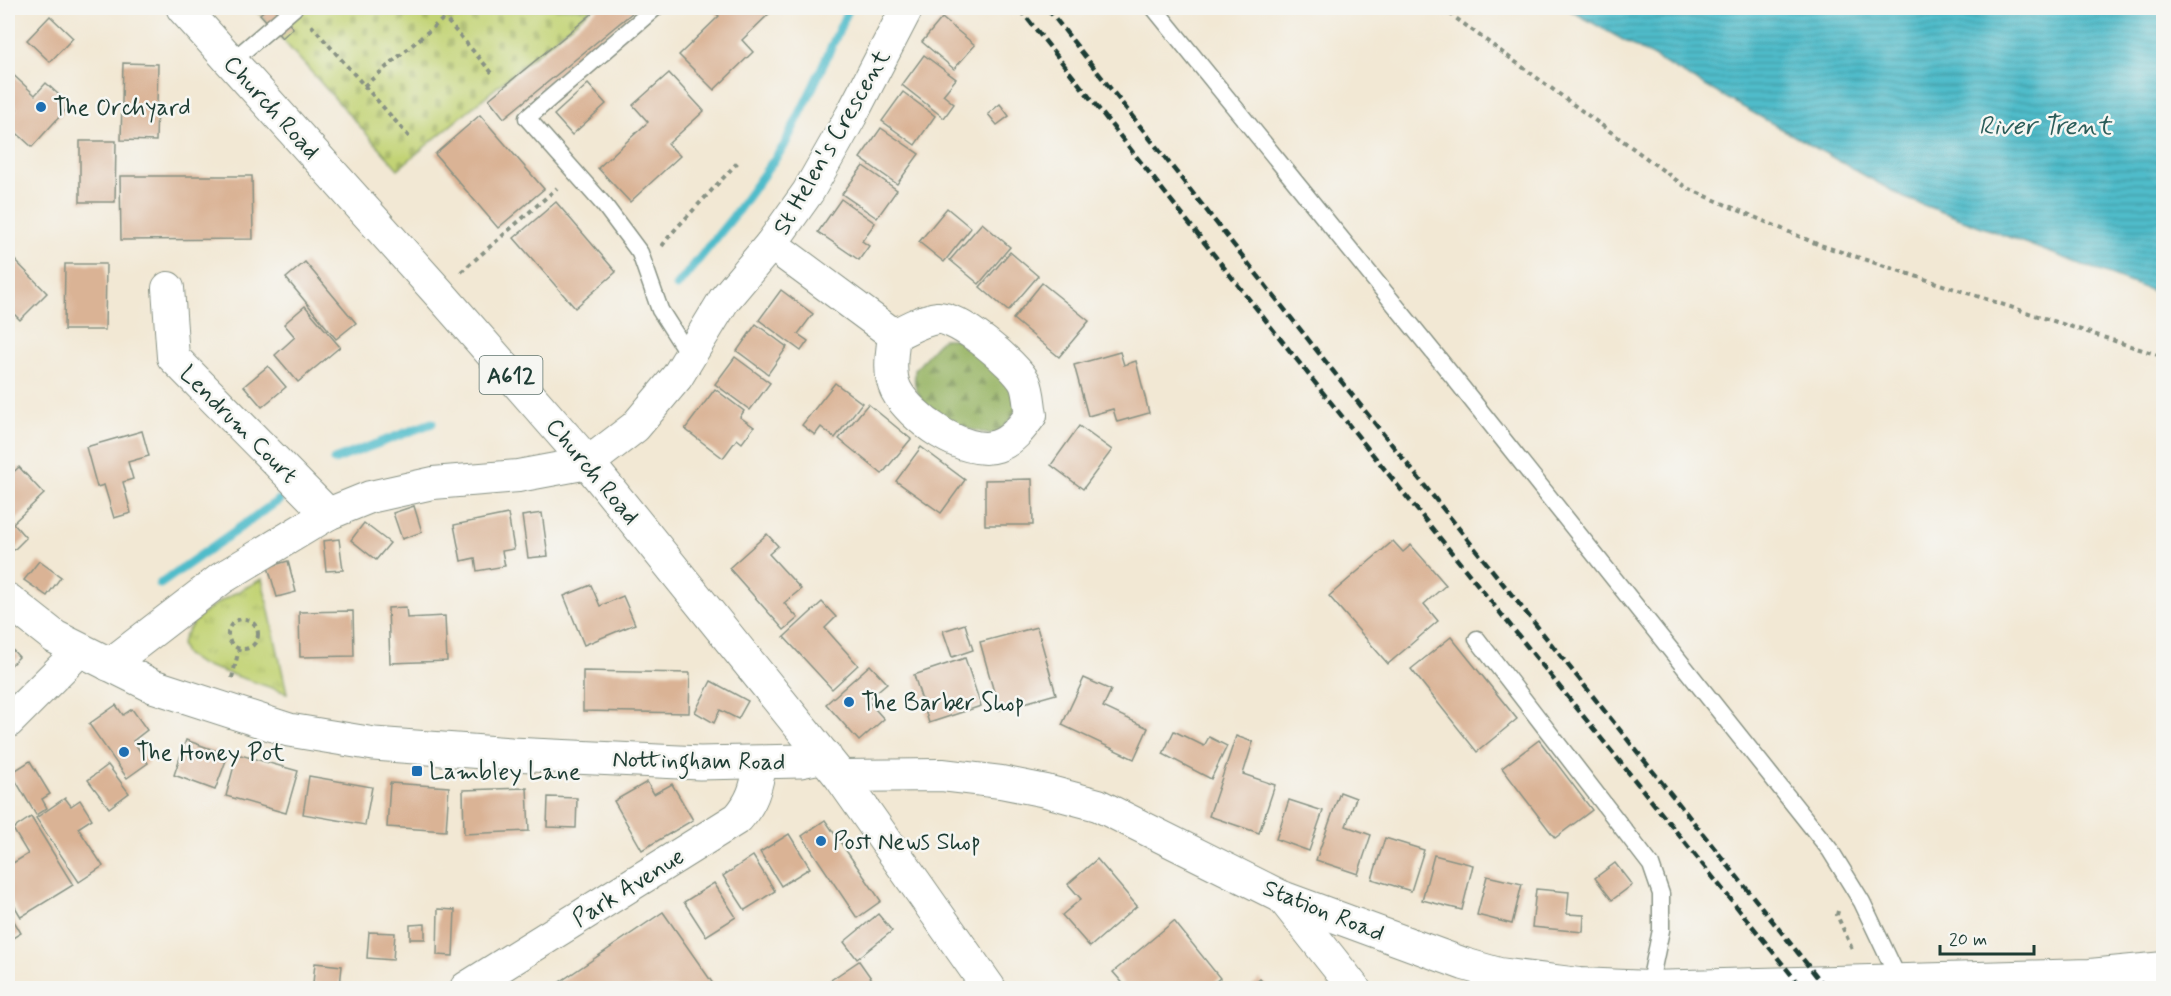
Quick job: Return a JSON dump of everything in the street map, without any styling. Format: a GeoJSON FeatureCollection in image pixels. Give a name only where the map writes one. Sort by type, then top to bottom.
{"type":"FeatureCollection","features":[{"type":"Feature","properties":{"kind":"main road","name":"Church Road"},"geometry":{"type":"LineString","coordinates":[[183,8],[588,463],[832,766]]}},
{"type":"Feature","properties":{"kind":"main road","name":"Nottingham Road"},"geometry":{"type":"LineString","coordinates":[[8,600],[68,643],[153,686],[290,730],[375,744],[511,754],[700,763],[800,761],[832,766]]}},
{"type":"Feature","properties":{"kind":"main road","name":"A612"},"geometry":{"type":"LineString","coordinates":[[832,766],[989,988]]}},
{"type":"Feature","properties":{"kind":"street","name":"St Helen's Crescent"},"geometry":{"type":"LineString","coordinates":[[588,463],[635,427],[677,377],[724,300],[771,244],[808,192],[907,8]]}},
{"type":"Feature","properties":{"kind":"street","name":"St Helen's Crescent"},"geometry":{"type":"LineString","coordinates":[[771,244],[894,335]]}},
{"type":"Feature","properties":{"kind":"street","name":"Lendrum Court"},"geometry":{"type":"LineString","coordinates":[[168,288],[173,357],[328,514]]}},
{"type":"Feature","properties":{"kind":"street"},"geometry":{"type":"LineString","coordinates":[[939,318],[975,334],[1005,358],[1025,384],[1031,415],[1015,434],[997,446],[976,448],[951,438],[913,413],[895,389],[891,360],[894,335],[921,322],[939,318]]}},
{"type":"Feature","properties":{"kind":"street"},"geometry":{"type":"LineString","coordinates":[[109,664],[222,578],[328,514],[370,497],[433,483],[518,477],[588,463]]}},
{"type":"Feature","properties":{"kind":"street"},"geometry":{"type":"LineString","coordinates":[[8,722],[68,643]]}},
{"type":"Feature","properties":{"kind":"street","name":"Park Avenue"},"geometry":{"type":"LineString","coordinates":[[466,988],[738,818],[748,807],[754,793],[761,763]]}},
{"type":"Feature","properties":{"kind":"street","name":"Station Road"},"geometry":{"type":"LineString","coordinates":[[832,766],[942,775],[1013,784],[1098,805],[1282,897],[1464,964],[1498,974],[1579,984],[1648,987],[2090,975],[2163,968]]}},
{"type":"Feature","properties":{"kind":"street"},"geometry":{"type":"LineString","coordinates":[[1282,897],[1354,988]]}},
{"type":"Feature","properties":{"kind":"lane"},"geometry":{"type":"LineString","coordinates":[[655,8],[527,118],[605,206],[640,253],[660,310],[690,357]]}},
{"type":"Feature","properties":{"kind":"lane"},"geometry":{"type":"LineString","coordinates":[[1154,8],[1451,374],[1830,850],[1862,902],[1899,980]]}},
{"type":"Feature","properties":{"kind":"lane"},"geometry":{"type":"LineString","coordinates":[[231,62],[299,12]]}},
{"type":"Feature","properties":{"kind":"lane"},"geometry":{"type":"LineString","coordinates":[[1477,639],[1651,865],[1661,894],[1661,930],[1648,987]]}},
{"type":"Feature","properties":{"kind":"path"},"geometry":{"type":"LineString","coordinates":[[436,8],[493,74]]}},
{"type":"Feature","properties":{"kind":"path"},"geometry":{"type":"LineString","coordinates":[[364,86],[456,8]]}},
{"type":"Feature","properties":{"kind":"path"},"geometry":{"type":"LineString","coordinates":[[1442,8],[1687,188],[1817,244],[2163,357]]}},
{"type":"Feature","properties":{"kind":"path"},"geometry":{"type":"LineString","coordinates":[[299,12],[412,140]]}},
{"type":"Feature","properties":{"kind":"path"},"geometry":{"type":"LineString","coordinates":[[645,269],[671,234],[738,162]]}},
{"type":"Feature","properties":{"kind":"path"},"geometry":{"type":"LineString","coordinates":[[438,292],[575,171]]}},
{"type":"Feature","properties":{"kind":"path"},"geometry":{"type":"LineString","coordinates":[[243,618],[252,621],[258,628],[259,636],[255,644],[248,649],[239,649],[231,644],[228,636],[229,628],[235,621],[243,618]]}},
{"type":"Feature","properties":{"kind":"green space"},"geometry":{"type":"Polygon","coordinates":[[[254,8],[592,8],[398,169],[254,8]]]}},
{"type":"Feature","properties":{"kind":"green space"},"geometry":{"type":"Polygon","coordinates":[[[943,339],[962,339],[1008,374],[1017,411],[997,435],[948,421],[927,406],[920,396],[915,383],[915,370],[943,339]]]}},
{"type":"Feature","properties":{"kind":"green space"},"geometry":{"type":"Polygon","coordinates":[[[262,579],[287,693],[200,664],[185,654],[181,644],[187,632],[204,613],[262,579]]]}},
{"type":"Feature","properties":{"kind":"water","name":"River Trent"},"geometry":{"type":"Polygon","coordinates":[[[1566,8],[2163,8],[2163,295],[1905,198],[1566,8]]]}},
{"type":"Feature","properties":{"kind":"building"},"geometry":{"type":"Polygon","coordinates":[[[267,8],[274,8],[293,28],[282,38],[260,14],[267,8]]]}},
{"type":"Feature","properties":{"kind":"building"},"geometry":{"type":"Polygon","coordinates":[[[599,8],[638,8],[504,118],[489,99],[599,8]]]}},
{"type":"Feature","properties":{"kind":"building"},"geometry":{"type":"Polygon","coordinates":[[[710,8],[775,8],[742,40],[753,52],[714,90],[679,55],[719,16],[710,8]]]}},
{"type":"Feature","properties":{"kind":"building"},"geometry":{"type":"Polygon","coordinates":[[[50,16],[73,38],[50,62],[27,40],[50,16]]]}},
{"type":"Feature","properties":{"kind":"building"},"geometry":{"type":"Polygon","coordinates":[[[942,18],[975,45],[954,69],[922,42],[942,18]]]}},
{"type":"Feature","properties":{"kind":"building"},"geometry":{"type":"Polygon","coordinates":[[[924,55],[956,79],[943,95],[954,104],[944,118],[902,85],[924,55]]]}},
{"type":"Feature","properties":{"kind":"building"},"geometry":{"type":"Polygon","coordinates":[[[123,63],[158,64],[156,141],[121,140],[123,63]]]}},
{"type":"Feature","properties":{"kind":"building","name":"The Orchyard"},"geometry":{"type":"Polygon","coordinates":[[[8,70],[35,95],[46,83],[70,105],[32,147],[8,125],[8,119],[17,109],[8,101],[8,70]]]}},
{"type":"Feature","properties":{"kind":"building"},"geometry":{"type":"Polygon","coordinates":[[[669,73],[704,111],[668,144],[680,156],[630,202],[598,168],[648,122],[633,105],[669,73]]]}},
{"type":"Feature","properties":{"kind":"building"},"geometry":{"type":"Polygon","coordinates":[[[588,84],[606,104],[572,135],[554,115],[588,84]]]}},
{"type":"Feature","properties":{"kind":"building"},"geometry":{"type":"Polygon","coordinates":[[[903,92],[935,116],[915,145],[882,121],[903,92]]]}},
{"type":"Feature","properties":{"kind":"building"},"geometry":{"type":"Polygon","coordinates":[[[1000,104],[1009,116],[997,125],[988,114],[1000,104]]]}},
{"type":"Feature","properties":{"kind":"building"},"geometry":{"type":"Polygon","coordinates":[[[480,115],[544,189],[498,228],[435,154],[480,115]]]}},
{"type":"Feature","properties":{"kind":"building"},"geometry":{"type":"Polygon","coordinates":[[[881,128],[919,154],[897,184],[860,158],[881,128]]]}},
{"type":"Feature","properties":{"kind":"building"},"geometry":{"type":"Polygon","coordinates":[[[80,141],[116,141],[115,202],[80,202],[80,141]]]}},
{"type":"Feature","properties":{"kind":"building"},"geometry":{"type":"Polygon","coordinates":[[[863,166],[897,190],[877,218],[842,194],[863,166]]]}},
{"type":"Feature","properties":{"kind":"building"},"geometry":{"type":"Polygon","coordinates":[[[120,176],[252,176],[253,239],[121,240],[120,176]]]}},
{"type":"Feature","properties":{"kind":"building"},"geometry":{"type":"Polygon","coordinates":[[[841,199],[875,223],[862,241],[869,246],[859,260],[818,232],[841,199]]]}},
{"type":"Feature","properties":{"kind":"building"},"geometry":{"type":"Polygon","coordinates":[[[556,202],[616,272],[575,308],[514,238],[556,202]]]}},
{"type":"Feature","properties":{"kind":"building"},"geometry":{"type":"Polygon","coordinates":[[[947,208],[971,228],[944,262],[919,242],[947,208]]]}},
{"type":"Feature","properties":{"kind":"building"},"geometry":{"type":"Polygon","coordinates":[[[982,223],[1010,247],[979,284],[950,260],[982,223]]]}},
{"type":"Feature","properties":{"kind":"building"},"geometry":{"type":"Polygon","coordinates":[[[1010,252],[1038,276],[1008,311],[980,287],[1010,252]]]}},
{"type":"Feature","properties":{"kind":"building"},"geometry":{"type":"Polygon","coordinates":[[[8,253],[47,293],[20,320],[8,308],[8,253]]]}},
{"type":"Feature","properties":{"kind":"building"},"geometry":{"type":"Polygon","coordinates":[[[305,262],[356,323],[336,339],[286,278],[305,262]]]}},
{"type":"Feature","properties":{"kind":"building"},"geometry":{"type":"Polygon","coordinates":[[[65,264],[106,264],[105,330],[64,330],[65,264]]]}},
{"type":"Feature","properties":{"kind":"building"},"geometry":{"type":"Polygon","coordinates":[[[1042,283],[1089,321],[1059,357],[1013,319],[1042,283]]]}},
{"type":"Feature","properties":{"kind":"building"},"geometry":{"type":"Polygon","coordinates":[[[781,290],[813,314],[798,334],[808,341],[801,351],[759,320],[781,290]]]}},
{"type":"Feature","properties":{"kind":"building"},"geometry":{"type":"Polygon","coordinates":[[[305,306],[340,347],[298,382],[275,355],[295,337],[284,324],[305,306]]]}},
{"type":"Feature","properties":{"kind":"building"},"geometry":{"type":"Polygon","coordinates":[[[756,324],[787,347],[768,374],[737,351],[756,324]]]}},
{"type":"Feature","properties":{"kind":"building"},"geometry":{"type":"Polygon","coordinates":[[[1120,352],[1124,365],[1136,361],[1149,413],[1117,422],[1113,409],[1088,416],[1074,365],[1120,352]]]}},
{"type":"Feature","properties":{"kind":"building"},"geometry":{"type":"Polygon","coordinates":[[[735,357],[770,383],[750,410],[715,384],[735,357]]]}},
{"type":"Feature","properties":{"kind":"building"},"geometry":{"type":"Polygon","coordinates":[[[268,366],[286,387],[262,407],[244,386],[268,366]]]}},
{"type":"Feature","properties":{"kind":"building"},"geometry":{"type":"Polygon","coordinates":[[[835,383],[862,403],[835,438],[821,427],[815,435],[802,425],[835,383]]]}},
{"type":"Feature","properties":{"kind":"building"},"geometry":{"type":"Polygon","coordinates":[[[715,389],[744,411],[740,417],[754,427],[742,443],[737,439],[723,458],[685,429],[715,389]]]}},
{"type":"Feature","properties":{"kind":"building"},"geometry":{"type":"Polygon","coordinates":[[[868,404],[911,439],[882,474],[839,439],[868,404]]]}},
{"type":"Feature","properties":{"kind":"building"},"geometry":{"type":"Polygon","coordinates":[[[1079,426],[1112,450],[1083,489],[1051,465],[1079,426]]]}},
{"type":"Feature","properties":{"kind":"building"},"geometry":{"type":"Polygon","coordinates":[[[142,431],[149,456],[128,462],[133,479],[123,482],[131,513],[114,518],[104,485],[97,487],[86,447],[142,431]]]}},
{"type":"Feature","properties":{"kind":"building"},"geometry":{"type":"Polygon","coordinates":[[[921,447],[965,480],[941,513],[896,481],[921,447]]]}},
{"type":"Feature","properties":{"kind":"building"},"geometry":{"type":"Polygon","coordinates":[[[19,467],[44,494],[13,523],[26,538],[14,550],[8,544],[8,477],[19,467]]]}},
{"type":"Feature","properties":{"kind":"building"},"geometry":{"type":"Polygon","coordinates":[[[1032,479],[1033,525],[985,525],[985,480],[1032,479]]]}},
{"type":"Feature","properties":{"kind":"building"},"geometry":{"type":"Polygon","coordinates":[[[414,506],[422,532],[402,539],[393,513],[414,506]]]}},
{"type":"Feature","properties":{"kind":"building"},"geometry":{"type":"Polygon","coordinates":[[[542,513],[548,556],[528,558],[522,516],[542,513]]]}},
{"type":"Feature","properties":{"kind":"building"},"geometry":{"type":"Polygon","coordinates":[[[508,514],[514,549],[502,551],[505,566],[477,571],[475,558],[461,561],[454,525],[508,514]]]}},
{"type":"Feature","properties":{"kind":"building"},"geometry":{"type":"Polygon","coordinates":[[[364,523],[390,543],[376,560],[351,540],[364,523]]]}},
{"type":"Feature","properties":{"kind":"building"},"geometry":{"type":"Polygon","coordinates":[[[767,534],[778,546],[769,554],[801,589],[784,603],[798,618],[784,630],[729,568],[767,534]]]}},
{"type":"Feature","properties":{"kind":"building"},"geometry":{"type":"Polygon","coordinates":[[[339,539],[343,570],[326,571],[323,541],[339,539]]]}},
{"type":"Feature","properties":{"kind":"building"},"geometry":{"type":"Polygon","coordinates":[[[1393,541],[1403,552],[1411,545],[1446,585],[1424,604],[1438,621],[1388,664],[1329,596],[1393,541]]]}},
{"type":"Feature","properties":{"kind":"building"},"geometry":{"type":"Polygon","coordinates":[[[39,561],[61,577],[47,596],[24,580],[39,561]]]}},
{"type":"Feature","properties":{"kind":"building"},"geometry":{"type":"Polygon","coordinates":[[[288,561],[296,592],[277,597],[268,567],[288,561]]]}},
{"type":"Feature","properties":{"kind":"building"},"geometry":{"type":"Polygon","coordinates":[[[591,585],[600,606],[623,596],[635,624],[584,645],[564,596],[591,585]]]}},
{"type":"Feature","properties":{"kind":"building"},"geometry":{"type":"Polygon","coordinates":[[[822,602],[836,617],[825,628],[858,665],[832,689],[784,637],[822,602]]]}},
{"type":"Feature","properties":{"kind":"building"},"geometry":{"type":"Polygon","coordinates":[[[406,607],[407,618],[445,616],[447,661],[390,663],[388,608],[406,607]]]}},
{"type":"Feature","properties":{"kind":"building"},"geometry":{"type":"Polygon","coordinates":[[[353,611],[354,656],[300,657],[299,612],[353,611]]]}},
{"type":"Feature","properties":{"kind":"building"},"geometry":{"type":"Polygon","coordinates":[[[965,624],[973,650],[952,657],[943,631],[965,624]]]}},
{"type":"Feature","properties":{"kind":"building"},"geometry":{"type":"Polygon","coordinates":[[[1037,627],[1056,694],[999,710],[980,642],[1037,627]]]}},
{"type":"Feature","properties":{"kind":"building"},"geometry":{"type":"Polygon","coordinates":[[[1451,637],[1517,719],[1477,752],[1411,669],[1451,637]]]}},
{"type":"Feature","properties":{"kind":"building"},"geometry":{"type":"Polygon","coordinates":[[[8,645],[19,657],[8,668],[8,645]]]}},
{"type":"Feature","properties":{"kind":"building"},"geometry":{"type":"Polygon","coordinates":[[[965,658],[981,706],[929,723],[914,675],[965,658]]]}},
{"type":"Feature","properties":{"kind":"building","name":"The Barber Shop"},"geometry":{"type":"Polygon","coordinates":[[[870,665],[887,683],[867,700],[884,719],[859,741],[826,704],[870,665]]]}},
{"type":"Feature","properties":{"kind":"building"},"geometry":{"type":"Polygon","coordinates":[[[583,671],[690,673],[689,713],[583,711],[583,671]]]}},
{"type":"Feature","properties":{"kind":"building"},"geometry":{"type":"Polygon","coordinates":[[[1084,678],[1111,690],[1103,707],[1148,728],[1134,759],[1062,725],[1084,678]]]}},
{"type":"Feature","properties":{"kind":"building"},"geometry":{"type":"Polygon","coordinates":[[[711,681],[748,701],[738,719],[720,710],[714,723],[695,712],[711,681]]]}},
{"type":"Feature","properties":{"kind":"building","name":"The Honey Pot"},"geometry":{"type":"Polygon","coordinates":[[[116,705],[123,715],[132,709],[147,730],[133,741],[148,763],[127,778],[89,724],[116,705]]]}},
{"type":"Feature","properties":{"kind":"building"},"geometry":{"type":"Polygon","coordinates":[[[1174,731],[1204,746],[1209,737],[1227,746],[1211,779],[1163,754],[1174,731]]]}},
{"type":"Feature","properties":{"kind":"building"},"geometry":{"type":"Polygon","coordinates":[[[1236,736],[1253,742],[1243,774],[1275,785],[1259,833],[1209,816],[1236,736]]]}},
{"type":"Feature","properties":{"kind":"building"},"geometry":{"type":"Polygon","coordinates":[[[186,740],[228,755],[215,790],[174,775],[186,740]]]}},
{"type":"Feature","properties":{"kind":"building"},"geometry":{"type":"Polygon","coordinates":[[[1539,740],[1592,810],[1555,838],[1502,768],[1539,740]]]}},
{"type":"Feature","properties":{"kind":"building"},"geometry":{"type":"Polygon","coordinates":[[[237,754],[298,771],[286,813],[226,796],[237,754]]]}},
{"type":"Feature","properties":{"kind":"building"},"geometry":{"type":"Polygon","coordinates":[[[30,761],[50,794],[42,799],[47,808],[36,815],[11,773],[30,761]]]}},
{"type":"Feature","properties":{"kind":"building"},"geometry":{"type":"Polygon","coordinates":[[[108,765],[129,793],[109,808],[88,780],[108,765]]]}},
{"type":"Feature","properties":{"kind":"building"},"geometry":{"type":"Polygon","coordinates":[[[309,776],[372,787],[365,825],[303,814],[309,776]]]}},
{"type":"Feature","properties":{"kind":"building"},"geometry":{"type":"Polygon","coordinates":[[[647,782],[654,794],[672,784],[693,820],[642,850],[614,801],[647,782]]]}},
{"type":"Feature","properties":{"kind":"building"},"geometry":{"type":"Polygon","coordinates":[[[390,783],[449,787],[446,831],[387,827],[390,783]]]}},
{"type":"Feature","properties":{"kind":"building"},"geometry":{"type":"Polygon","coordinates":[[[527,788],[529,831],[464,834],[463,790],[527,788]]]}},
{"type":"Feature","properties":{"kind":"building"},"geometry":{"type":"Polygon","coordinates":[[[1340,792],[1356,798],[1346,826],[1371,835],[1358,874],[1316,860],[1340,792]]]}},
{"type":"Feature","properties":{"kind":"building"},"geometry":{"type":"Polygon","coordinates":[[[548,797],[577,798],[576,828],[547,827],[548,797]]]}},
{"type":"Feature","properties":{"kind":"building"},"geometry":{"type":"Polygon","coordinates":[[[65,798],[71,806],[80,800],[92,819],[78,828],[103,866],[79,882],[36,818],[65,798]]]}},
{"type":"Feature","properties":{"kind":"building"},"geometry":{"type":"Polygon","coordinates":[[[1289,800],[1323,811],[1309,851],[1276,839],[1289,800]]]}},
{"type":"Feature","properties":{"kind":"building"},"geometry":{"type":"Polygon","coordinates":[[[31,817],[73,885],[21,917],[8,895],[8,866],[28,854],[13,829],[31,817]]]}},
{"type":"Feature","properties":{"kind":"building"},"geometry":{"type":"Polygon","coordinates":[[[825,820],[881,901],[857,918],[802,836],[825,820]]]}},
{"type":"Feature","properties":{"kind":"building"},"geometry":{"type":"Polygon","coordinates":[[[789,834],[810,868],[781,886],[760,852],[789,834]]]}},
{"type":"Feature","properties":{"kind":"building"},"geometry":{"type":"Polygon","coordinates":[[[1385,838],[1424,850],[1411,891],[1372,879],[1385,838]]]}},
{"type":"Feature","properties":{"kind":"building"},"geometry":{"type":"Polygon","coordinates":[[[1434,855],[1473,865],[1462,910],[1422,900],[1434,855]]]}},
{"type":"Feature","properties":{"kind":"building"},"geometry":{"type":"Polygon","coordinates":[[[753,856],[775,891],[745,910],[723,876],[753,856]]]}},
{"type":"Feature","properties":{"kind":"building"},"geometry":{"type":"Polygon","coordinates":[[[1097,859],[1137,906],[1090,947],[1062,915],[1081,899],[1068,884],[1097,859]]]}},
{"type":"Feature","properties":{"kind":"building"},"geometry":{"type":"Polygon","coordinates":[[[1615,863],[1632,885],[1612,900],[1595,878],[1615,863]]]}},
{"type":"Feature","properties":{"kind":"building"},"geometry":{"type":"Polygon","coordinates":[[[1487,876],[1522,884],[1512,924],[1477,915],[1487,876]]]}},
{"type":"Feature","properties":{"kind":"building"},"geometry":{"type":"Polygon","coordinates":[[[714,883],[736,917],[706,936],[684,902],[714,883]]]}},
{"type":"Feature","properties":{"kind":"building"},"geometry":{"type":"Polygon","coordinates":[[[1536,889],[1569,892],[1567,914],[1584,915],[1583,932],[1532,927],[1536,889]]]}},
{"type":"Feature","properties":{"kind":"building"},"geometry":{"type":"Polygon","coordinates":[[[438,909],[455,910],[453,956],[437,955],[438,909]]]}},
{"type":"Feature","properties":{"kind":"building"},"geometry":{"type":"Polygon","coordinates":[[[8,911],[21,933],[8,941],[8,911]]]}},
{"type":"Feature","properties":{"kind":"building"},"geometry":{"type":"Polygon","coordinates":[[[663,912],[716,988],[551,988],[663,912]]]}},
{"type":"Feature","properties":{"kind":"building"},"geometry":{"type":"Polygon","coordinates":[[[878,914],[892,931],[857,959],[844,942],[878,914]]]}},
{"type":"Feature","properties":{"kind":"building"},"geometry":{"type":"Polygon","coordinates":[[[1174,921],[1220,978],[1207,988],[1127,988],[1113,972],[1174,921]]]}},
{"type":"Feature","properties":{"kind":"building"},"geometry":{"type":"Polygon","coordinates":[[[425,924],[425,939],[410,939],[410,925],[425,924]]]}},
{"type":"Feature","properties":{"kind":"building"},"geometry":{"type":"Polygon","coordinates":[[[369,932],[395,933],[393,960],[367,958],[369,932]]]}},
{"type":"Feature","properties":{"kind":"building"},"geometry":{"type":"Polygon","coordinates":[[[859,961],[878,988],[819,988],[859,961]]]}},
{"type":"Feature","properties":{"kind":"building"},"geometry":{"type":"Polygon","coordinates":[[[315,963],[342,966],[340,986],[313,983],[315,963]]]}},
{"type":"Feature","properties":{"kind":"building"},"geometry":{"type":"Polygon","coordinates":[[[1260,979],[1268,988],[1249,988],[1260,979]]]}},
{"type":"Feature","properties":{"kind":"waterway"},"geometry":{"type":"LineString","coordinates":[[677,286],[733,217],[784,146],[849,8]]}},
{"type":"Feature","properties":{"kind":"waterway"},"geometry":{"type":"LineString","coordinates":[[334,460],[432,423]]}},
{"type":"Feature","properties":{"kind":"waterway"},"geometry":{"type":"LineString","coordinates":[[160,584],[279,500]]}},
{"type":"Feature","properties":{"kind":"railway"},"geometry":{"type":"LineString","coordinates":[[1019,8],[1316,384],[1802,988]]}},
{"type":"Feature","properties":{"kind":"railway"},"geometry":{"type":"LineString","coordinates":[[1047,8],[1333,371],[1826,988]]}},
{"type":"Feature","properties":{"kind":"place","name":"The Orchyard"},"geometry":{"type":"Point","coordinates":[41,107]}},
{"type":"Feature","properties":{"kind":"place","name":"The Barber Shop"},"geometry":{"type":"Point","coordinates":[849,702]}},
{"type":"Feature","properties":{"kind":"place","name":"The Honey Pot"},"geometry":{"type":"Point","coordinates":[124,752]}},
{"type":"Feature","properties":{"kind":"place","name":"Lambley Lane"},"geometry":{"type":"Point","coordinates":[417,771]}},
{"type":"Feature","properties":{"kind":"place","name":"Post News Shop"},"geometry":{"type":"Point","coordinates":[821,841]}}]}
